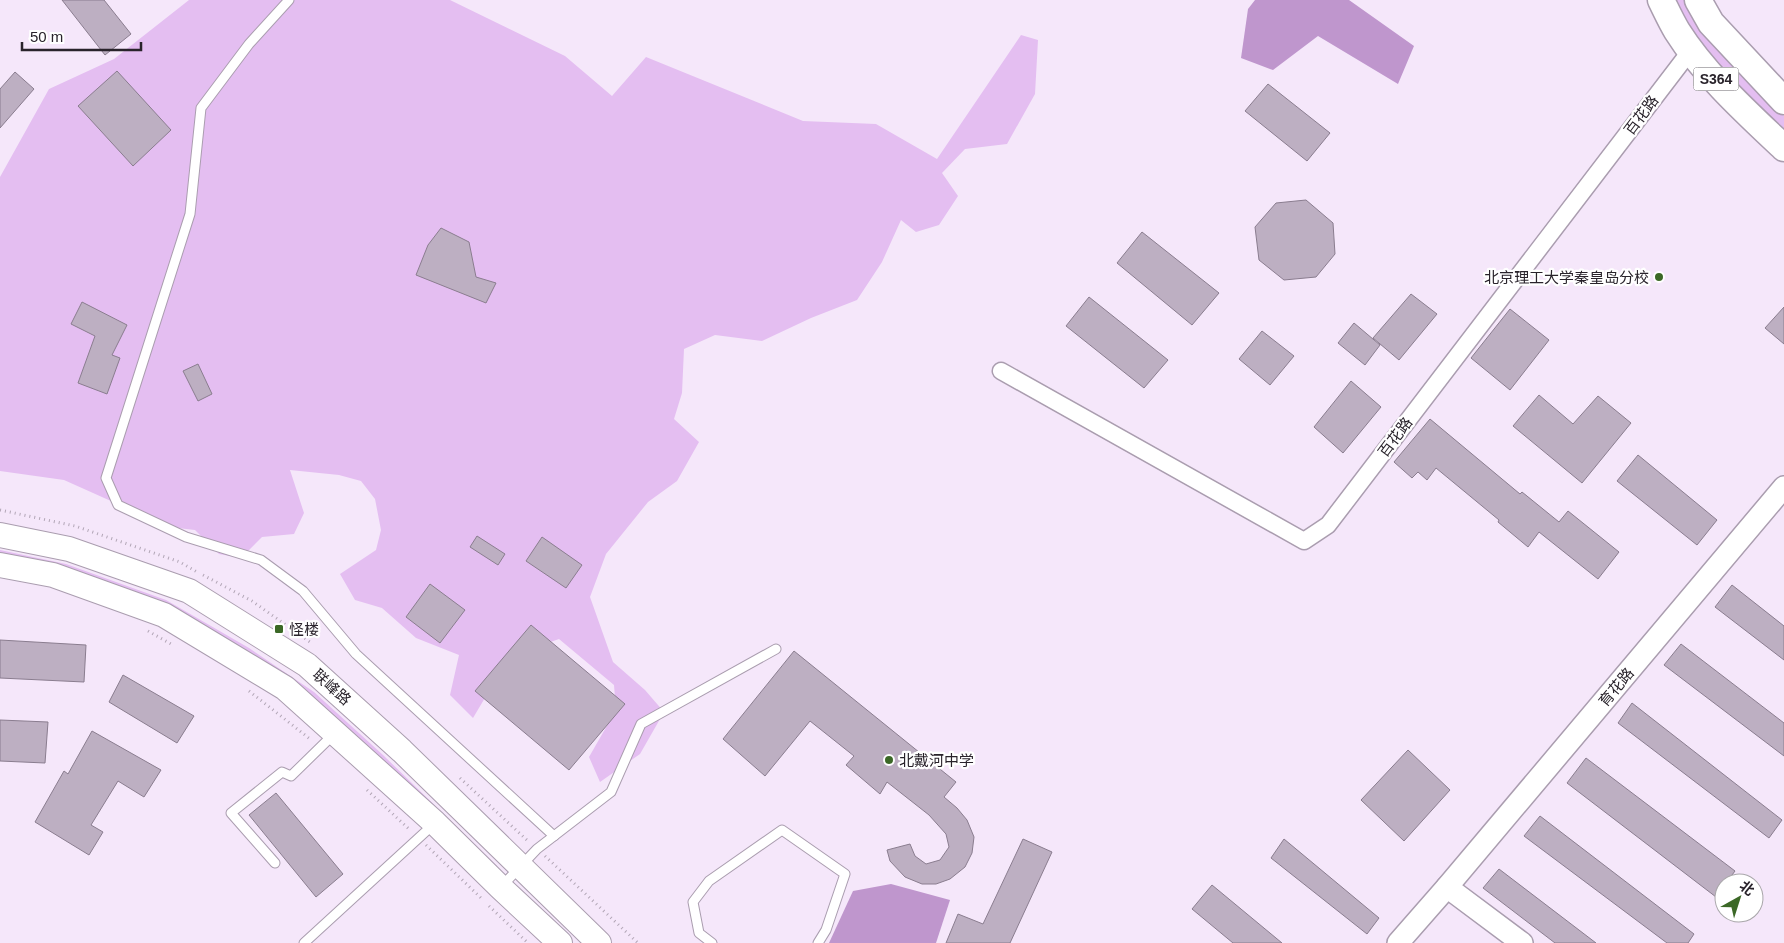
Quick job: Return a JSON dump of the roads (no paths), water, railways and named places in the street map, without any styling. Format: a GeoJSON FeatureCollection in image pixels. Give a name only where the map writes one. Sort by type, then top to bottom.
{"type":"FeatureCollection","features":[{"type":"Feature","properties":{"kind":"main road","name":"S364"},"geometry":{"type":"LineString","coordinates":[[1661,0],[1677,30],[1691,50],[1739,106],[1784,148]]}},
{"type":"Feature","properties":{"kind":"main road","name":"S364"},"geometry":{"type":"LineString","coordinates":[[1698,0],[1711,23],[1784,101]]}},
{"type":"Feature","properties":{"kind":"main road","name":"联峰路"},"geometry":{"type":"LineString","coordinates":[[0,534],[69,549],[189,590],[307,665],[402,751],[599,943]]}},
{"type":"Feature","properties":{"kind":"main road"},"geometry":{"type":"LineString","coordinates":[[0,565],[53,575],[164,615],[285,688],[328,740],[427,830],[500,887],[560,943]]}},
{"type":"Feature","properties":{"kind":"street","name":"百花路"},"geometry":{"type":"LineString","coordinates":[[1001,372],[1304,541],[1328,525],[1691,50]]}},
{"type":"Feature","properties":{"kind":"street","name":"育花路"},"geometry":{"type":"LineString","coordinates":[[1398,943],[1784,488]]}},
{"type":"Feature","properties":{"kind":"street"},"geometry":{"type":"LineString","coordinates":[[1447,887],[1522,943]]}},
{"type":"Feature","properties":{"kind":"lane"},"geometry":{"type":"LineString","coordinates":[[289,0],[249,44],[201,108],[190,214],[106,478],[118,505],[186,537],[261,560],[303,591],[356,654],[554,836]]}},
{"type":"Feature","properties":{"kind":"lane"},"geometry":{"type":"LineString","coordinates":[[500,887],[537,849],[611,792],[641,724],[776,649]]}},
{"type":"Feature","properties":{"kind":"lane"},"geometry":{"type":"LineString","coordinates":[[275,863],[231,813],[282,772],[291,776],[328,740]]}},
{"type":"Feature","properties":{"kind":"lane"},"geometry":{"type":"LineString","coordinates":[[304,943],[427,830]]}},
{"type":"Feature","properties":{"kind":"lane"},"geometry":{"type":"LineString","coordinates":[[712,943],[699,933],[692,902],[709,881],[782,830],[845,874],[826,930],[818,943]]}},
{"type":"Feature","properties":{"kind":"place","name":"北京理工大学秦皇岛分校"},"geometry":{"type":"Point","coordinates":[1659,277]}},
{"type":"Feature","properties":{"kind":"place","name":"怪楼"},"geometry":{"type":"Point","coordinates":[279,629]}},
{"type":"Feature","properties":{"kind":"place","name":"北戴河中学"},"geometry":{"type":"Point","coordinates":[889,760]}}]}
